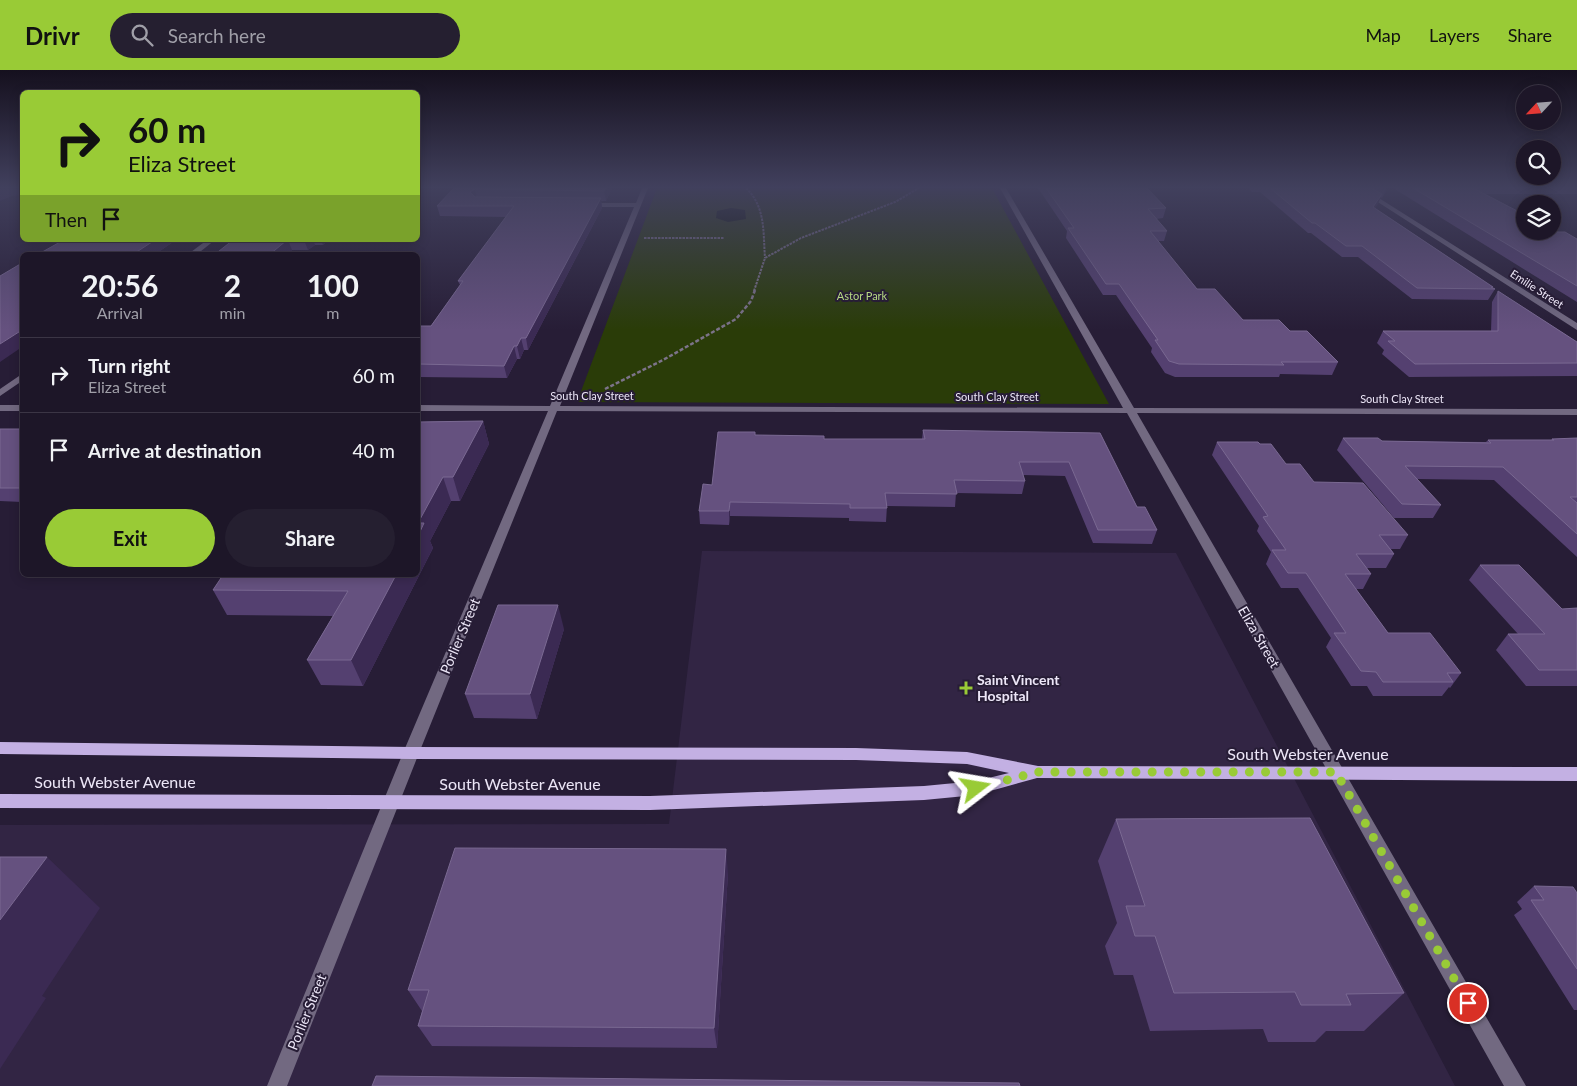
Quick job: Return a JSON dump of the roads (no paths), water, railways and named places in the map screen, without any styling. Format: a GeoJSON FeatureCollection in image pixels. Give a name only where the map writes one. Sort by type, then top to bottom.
{"type":"FeatureCollection","features":[{"type":"Feature","properties":{"kind":"main road","name":"South Webster Avenue"},"geometry":{"type":"LineString","coordinates":[[0,748],[411,753],[856,754],[967,758],[1038,772],[1577,774]]}},
{"type":"Feature","properties":{"kind":"main road","name":"South Webster Avenue"},"geometry":{"type":"LineString","coordinates":[[0,801],[650,803],[924,793],[976,788],[1038,772]]}},
{"type":"Feature","properties":{"kind":"street","name":"Porlier Street"},"geometry":{"type":"LineString","coordinates":[[277,1086],[411,753],[625,235]]}},
{"type":"Feature","properties":{"kind":"street","name":"Eliza Street"},"geometry":{"type":"LineString","coordinates":[[1030,235],[1516,1086]]}},
{"type":"Feature","properties":{"kind":"street","name":"Emilie Street"},"geometry":{"type":"LineString","coordinates":[[1433,235],[1577,327]]}},
{"type":"Feature","properties":{"kind":"street"},"geometry":{"type":"LineString","coordinates":[[195,252],[209,242]]}},
{"type":"Feature","properties":{"kind":"street"},"geometry":{"type":"LineString","coordinates":[[0,393],[20,378]]}},
{"type":"Feature","properties":{"kind":"street"},"geometry":{"type":"LineString","coordinates":[[0,408],[20,408]]}},
{"type":"Feature","properties":{"kind":"street","name":"South Clay Street"},"geometry":{"type":"LineString","coordinates":[[420,408],[1577,412]]}},
{"type":"Feature","properties":{"kind":"place","name":"Saint Vincent Hospital"},"geometry":{"type":"Point","coordinates":[966,688]}},
{"type":"Feature","properties":{"kind":"park label","name":"Astor Park"},"geometry":{"type":"Point","coordinates":[862,296]}}]}
